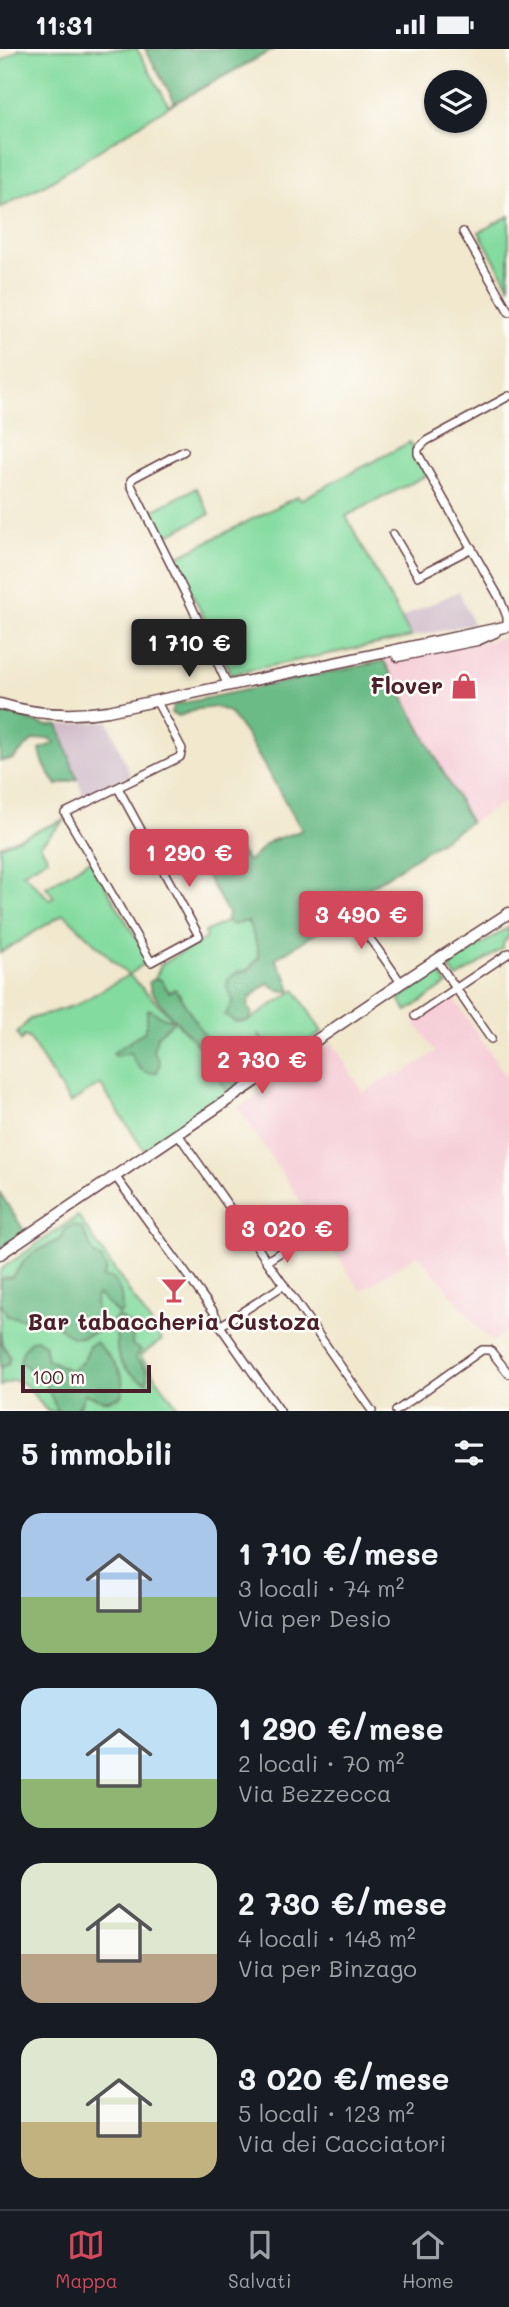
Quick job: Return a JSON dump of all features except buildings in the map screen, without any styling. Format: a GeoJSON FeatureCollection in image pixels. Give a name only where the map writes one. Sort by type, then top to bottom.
{"type":"FeatureCollection","features":[{"type":"Feature","properties":{"kind":"main road"},"geometry":{"type":"LineString","coordinates":[[0,704],[37,713],[97,713],[352,660],[383,659],[467,642],[508,626]]}},
{"type":"Feature","properties":{"kind":"main road"},"geometry":{"type":"LineString","coordinates":[[0,1254],[509,913]]}},
{"type":"Feature","properties":{"kind":"street"},"geometry":{"type":"LineString","coordinates":[[463,232],[509,312]]}},
{"type":"Feature","properties":{"kind":"street"},"geometry":{"type":"LineString","coordinates":[[508,626],[500,599],[418,454],[418,449],[426,441],[509,396]]}},
{"type":"Feature","properties":{"kind":"street"},"geometry":{"type":"LineString","coordinates":[[184,451],[135,477],[131,480],[131,485],[228,686]]}},
{"type":"Feature","properties":{"kind":"street"},"geometry":{"type":"LineString","coordinates":[[393,534],[418,576],[472,548]]}},
{"type":"Feature","properties":{"kind":"street"},"geometry":{"type":"LineString","coordinates":[[118,789],[199,936],[151,963],[65,813],[180,757],[182,753],[157,702]]}},
{"type":"Feature","properties":{"kind":"street"},"geometry":{"type":"LineString","coordinates":[[339,904],[380,952],[401,983]]}},
{"type":"Feature","properties":{"kind":"street"},"geometry":{"type":"LineString","coordinates":[[415,1016],[509,953]]}},
{"type":"Feature","properties":{"kind":"street"},"geometry":{"type":"LineString","coordinates":[[438,961],[491,1038]]}},
{"type":"Feature","properties":{"kind":"street"},"geometry":{"type":"LineString","coordinates":[[178,1135],[372,1411]]}},
{"type":"Feature","properties":{"kind":"street"},"geometry":{"type":"LineString","coordinates":[[116,1177],[214,1312],[220,1326],[280,1411]]}},
{"type":"Feature","properties":{"kind":"street"},"geometry":{"type":"LineString","coordinates":[[268,1261],[307,1235]]}},
{"type":"Feature","properties":{"kind":"street"},"geometry":{"type":"LineString","coordinates":[[220,1326],[284,1285]]}},
{"type":"Feature","properties":{"kind":"street"},"geometry":{"type":"LineString","coordinates":[[396,1411],[482,1350],[490,1350],[509,1374]]}},
{"type":"Feature","properties":{"kind":"shaded area"},"geometry":{"type":"Polygon","coordinates":[[[459,591],[473,624],[411,637],[401,618],[459,591]]]}},
{"type":"Feature","properties":{"kind":"shaded area"},"geometry":{"type":"Polygon","coordinates":[[[509,636],[509,803],[507,800],[471,823],[384,661],[509,636]]]}},
{"type":"Feature","properties":{"kind":"shaded area"},"geometry":{"type":"Polygon","coordinates":[[[108,721],[131,777],[84,798],[58,725],[108,721]]]}},
{"type":"Feature","properties":{"kind":"shaded area"},"geometry":{"type":"Polygon","coordinates":[[[452,996],[509,1081],[509,1328],[494,1342],[486,1337],[418,1254],[361,1291],[238,1108],[333,1043],[363,1093],[395,1072],[398,1077],[435,1052],[414,1021],[452,996]]]}},
{"type":"Feature","properties":{"kind":"green space"},"geometry":{"type":"Polygon","coordinates":[[[20,49],[137,49],[169,106],[46,184],[0,208],[0,62],[20,49]]]}},
{"type":"Feature","properties":{"kind":"green space"},"geometry":{"type":"Polygon","coordinates":[[[145,49],[274,49],[169,106],[175,102],[145,49]]]}},
{"type":"Feature","properties":{"kind":"green space"},"geometry":{"type":"Polygon","coordinates":[[[509,216],[509,286],[479,232],[509,216]]]}},
{"type":"Feature","properties":{"kind":"green space"},"geometry":{"type":"Polygon","coordinates":[[[410,442],[427,475],[346,516],[411,637],[231,674],[175,558],[298,496],[300,500],[410,442]]]}},
{"type":"Feature","properties":{"kind":"green space"},"geometry":{"type":"Polygon","coordinates":[[[196,488],[210,514],[164,537],[152,511],[196,488]]]}},
{"type":"Feature","properties":{"kind":"green space"},"geometry":{"type":"Polygon","coordinates":[[[384,661],[470,822],[337,909],[340,918],[275,959],[287,978],[291,991],[279,991],[268,983],[251,997],[247,1005],[252,1014],[248,1021],[235,1022],[225,1015],[233,1002],[227,987],[228,979],[236,973],[248,970],[259,957],[256,942],[248,921],[232,925],[227,921],[228,913],[194,854],[197,846],[204,844],[213,847],[225,841],[238,849],[248,861],[269,842],[302,830],[245,733],[229,712],[216,707],[198,709],[179,716],[171,713],[174,705],[384,661]]]}},
{"type":"Feature","properties":{"kind":"green space"},"geometry":{"type":"Polygon","coordinates":[[[0,710],[47,726],[58,725],[77,779],[57,785],[44,764],[40,749],[55,743],[49,738],[33,740],[13,759],[0,761],[0,710]]]}},
{"type":"Feature","properties":{"kind":"green space"},"geometry":{"type":"Polygon","coordinates":[[[66,819],[40,845],[48,858],[23,873],[50,900],[54,897],[46,887],[90,860],[149,960],[129,975],[199,1045],[229,1094],[144,1150],[100,1084],[70,1103],[29,1038],[24,1036],[21,1041],[17,1033],[30,1019],[76,1005],[128,975],[64,914],[0,953],[0,846],[66,819]]]}},
{"type":"Feature","properties":{"kind":"green space"},"geometry":{"type":"Polygon","coordinates":[[[227,921],[232,925],[248,921],[259,957],[248,970],[236,973],[227,987],[233,1002],[231,1005],[248,1021],[295,990],[322,1032],[277,1061],[258,1033],[266,1059],[242,1079],[204,1038],[179,993],[169,992],[160,980],[155,979],[161,965],[206,938],[205,932],[227,921]]]}},
{"type":"Feature","properties":{"kind":"green space"},"geometry":{"type":"Polygon","coordinates":[[[509,927],[509,936],[503,943],[503,948],[457,978],[448,966],[509,927]]]}},
{"type":"Feature","properties":{"kind":"green space"},"geometry":{"type":"Polygon","coordinates":[[[438,972],[447,984],[407,1011],[399,999],[438,972]]]}},
{"type":"Feature","properties":{"kind":"green space"},"geometry":{"type":"Polygon","coordinates":[[[160,979],[169,992],[175,989],[215,1052],[226,1059],[242,1078],[251,1074],[266,1059],[261,1051],[263,1042],[271,1042],[283,1058],[229,1094],[199,1046],[175,1020],[158,1035],[153,1050],[160,1065],[157,1072],[140,1069],[131,1053],[115,1056],[113,1053],[144,1032],[149,1009],[174,1020],[151,991],[149,982],[160,979]]]}},
{"type":"Feature","properties":{"kind":"green space"},"geometry":{"type":"Polygon","coordinates":[[[0,1193],[25,1232],[0,1250],[0,1193]]]}},
{"type":"Feature","properties":{"kind":"green space"},"geometry":{"type":"Polygon","coordinates":[[[78,1216],[162,1340],[140,1356],[181,1411],[47,1411],[25,1384],[14,1380],[0,1386],[0,1270],[78,1216]]]}},
{"type":"Feature","properties":{"kind":"green space"},"geometry":{"type":"Polygon","coordinates":[[[73,1225],[82,1228],[94,1254],[102,1260],[106,1269],[102,1278],[115,1281],[122,1302],[122,1312],[118,1314],[99,1295],[96,1296],[101,1329],[78,1338],[69,1335],[50,1319],[43,1322],[7,1316],[0,1301],[0,1282],[4,1278],[12,1277],[33,1253],[62,1238],[65,1229],[73,1225]]]}},
{"type":"Feature","properties":{"kind":"green space"},"geometry":{"type":"Polygon","coordinates":[[[118,1316],[131,1328],[132,1345],[141,1350],[135,1358],[147,1370],[147,1382],[134,1375],[120,1359],[113,1321],[118,1316]]]}},
{"type":"Feature","properties":{"kind":"green space"},"geometry":{"type":"Polygon","coordinates":[[[0,1331],[2,1344],[10,1356],[8,1364],[0,1368],[0,1331]]]}},
{"type":"Feature","properties":{"kind":"green space"},"geometry":{"type":"Polygon","coordinates":[[[37,1339],[44,1344],[47,1359],[71,1371],[83,1361],[89,1346],[96,1342],[120,1373],[123,1388],[121,1396],[105,1400],[84,1394],[81,1404],[74,1411],[58,1411],[44,1381],[20,1361],[25,1347],[37,1339]]]}},
{"type":"Feature","properties":{"kind":"place","name":"Flover"},"geometry":{"type":"Point","coordinates":[464,686]}},
{"type":"Feature","properties":{"kind":"place","name":"Bar tabaccheria Custoza"},"geometry":{"type":"Point","coordinates":[174,1290]}}]}
